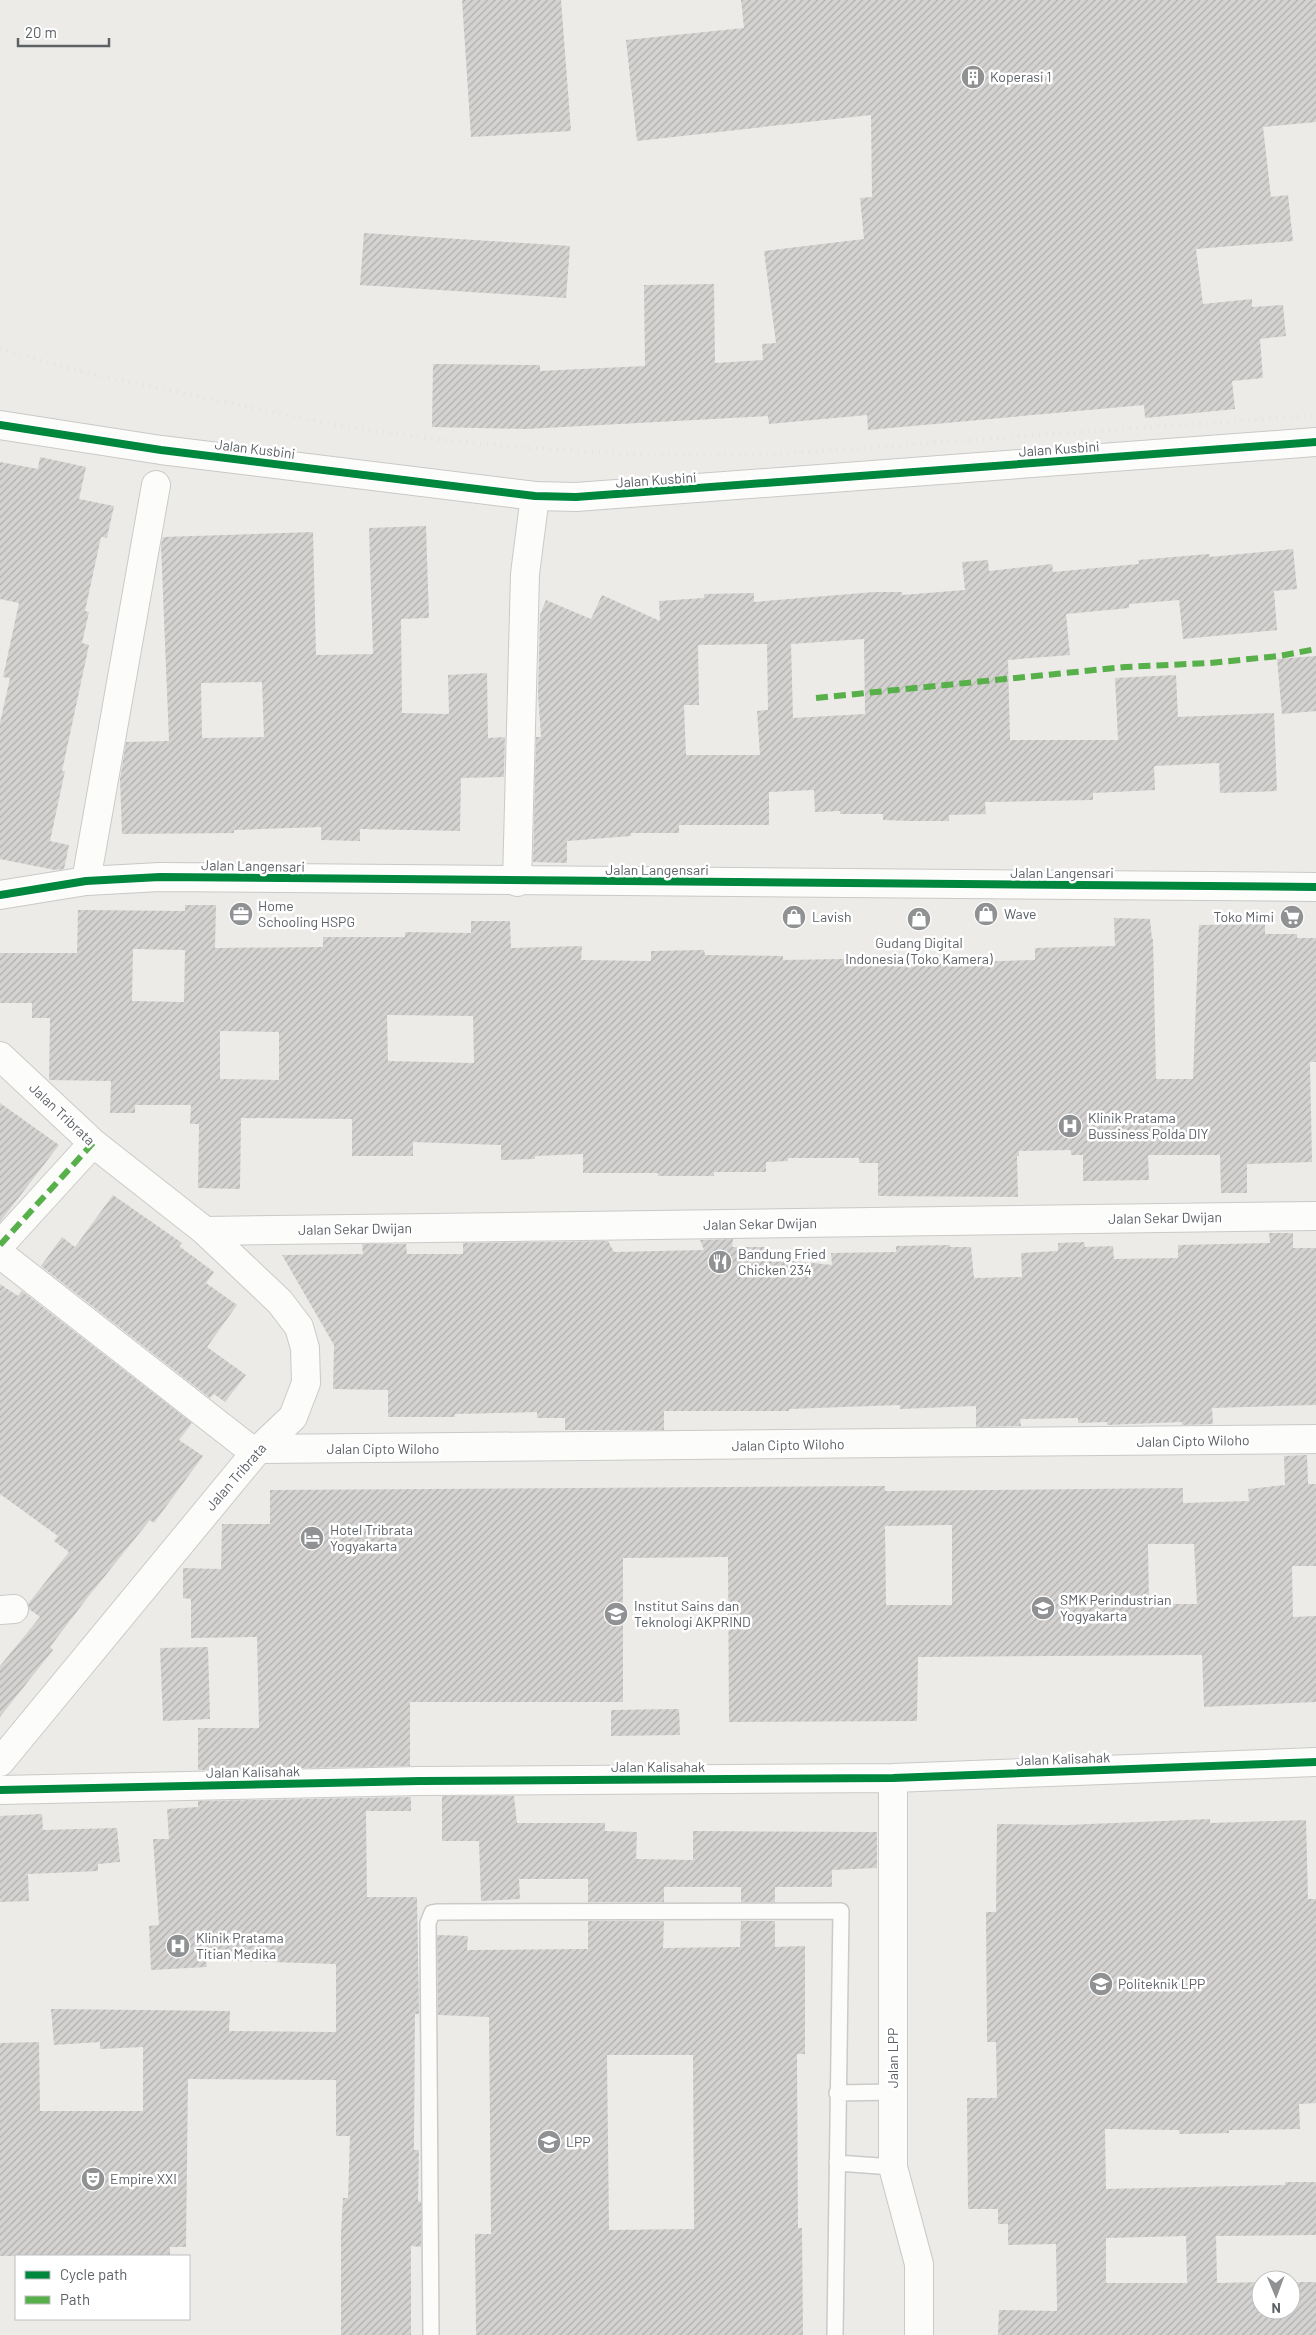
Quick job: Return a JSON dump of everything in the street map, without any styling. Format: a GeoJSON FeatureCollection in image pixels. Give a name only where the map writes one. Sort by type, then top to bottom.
{"type":"FeatureCollection","features":[{"type":"Feature","properties":{"kind":"street","name":"Jalan Kusbini"},"geometry":{"type":"LineString","coordinates":[[0,425],[161,450],[535,496],[614,496],[1316,442]]}},
{"type":"Feature","properties":{"kind":"street"},"geometry":{"type":"LineString","coordinates":[[86,881],[156,485]]}},
{"type":"Feature","properties":{"kind":"street"},"geometry":{"type":"LineString","coordinates":[[517,882],[525,574],[535,496]]}},
{"type":"Feature","properties":{"kind":"street","name":"Jalan Langensari"},"geometry":{"type":"LineString","coordinates":[[0,895],[86,881],[160,877],[517,882],[1316,886]]}},
{"type":"Feature","properties":{"kind":"street","name":"Jalan Tribrata"},"geometry":{"type":"LineString","coordinates":[[0,1056],[93,1143],[205,1231],[280,1302],[299,1327],[305,1348],[306,1383],[293,1417],[257,1451],[0,1762]]}},
{"type":"Feature","properties":{"kind":"street"},"geometry":{"type":"LineString","coordinates":[[0,1245],[93,1143]]}},
{"type":"Feature","properties":{"kind":"street","name":"Jalan Sekar Dwijan"},"geometry":{"type":"LineString","coordinates":[[205,1231],[1316,1216]]}},
{"type":"Feature","properties":{"kind":"street"},"geometry":{"type":"LineString","coordinates":[[0,1254],[257,1451]]}},
{"type":"Feature","properties":{"kind":"street","name":"Jalan Cipto Wiloho"},"geometry":{"type":"LineString","coordinates":[[257,1451],[1316,1440]]}},
{"type":"Feature","properties":{"kind":"street","name":"Jalan Kalisahak"},"geometry":{"type":"LineString","coordinates":[[0,1790],[420,1782],[893,1778],[1316,1762]]}},
{"type":"Feature","properties":{"kind":"street","name":"Jalan LPP"},"geometry":{"type":"LineString","coordinates":[[893,1778],[893,2167],[919,2264],[919,2335]]}},
{"type":"Feature","properties":{"kind":"lane"},"geometry":{"type":"LineString","coordinates":[[431,2335],[428,1923],[432,1913],[508,1910],[841,1911],[835,2335]]}},
{"type":"Feature","properties":{"kind":"lane"},"geometry":{"type":"LineString","coordinates":[[838,2093],[893,2092]]}},
{"type":"Feature","properties":{"kind":"lane"},"geometry":{"type":"LineString","coordinates":[[837,2163],[893,2167]]}},
{"type":"Feature","properties":{"kind":"building"},"geometry":{"type":"Polygon","coordinates":[[[462,0],[561,0],[571,131],[471,137],[462,0]]]}},
{"type":"Feature","properties":{"kind":"building"},"geometry":{"type":"Polygon","coordinates":[[[741,0],[1316,0],[1316,122],[1263,127],[1271,197],[1288,195],[1293,241],[1196,249],[1203,304],[1252,299],[1252,307],[1283,305],[1286,336],[1260,339],[1263,378],[1232,381],[1235,409],[1145,418],[1144,405],[868,430],[867,415],[769,424],[768,416],[526,429],[432,427],[433,364],[540,365],[540,371],[645,366],[644,285],[714,284],[715,363],[763,360],[762,344],[776,343],[764,251],[864,239],[860,198],[872,197],[871,115],[637,141],[626,40],[744,28],[741,0]]]}},
{"type":"Feature","properties":{"kind":"building"},"geometry":{"type":"Polygon","coordinates":[[[364,233],[570,246],[566,298],[360,285],[364,233]]]}},
{"type":"Feature","properties":{"kind":"building"},"geometry":{"type":"Polygon","coordinates":[[[40,457],[86,467],[79,499],[114,506],[107,538],[101,537],[85,611],[89,612],[82,643],[89,645],[62,771],[65,771],[50,841],[69,845],[64,869],[55,870],[0,859],[0,723],[10,678],[3,677],[19,603],[0,599],[0,462],[38,469],[40,457]]]}},
{"type":"Feature","properties":{"kind":"building"},"geometry":{"type":"Polygon","coordinates":[[[426,526],[429,618],[401,619],[402,713],[449,714],[448,675],[487,673],[488,738],[505,737],[504,777],[461,778],[460,831],[360,829],[360,841],[321,840],[321,827],[234,830],[234,833],[122,834],[120,779],[126,742],[169,741],[161,545],[163,537],[313,532],[316,655],[373,654],[369,528],[426,526]],[[262,682],[201,683],[202,738],[264,737],[262,682]]]}},
{"type":"Feature","properties":{"kind":"building"},"geometry":{"type":"Polygon","coordinates":[[[1293,549],[1297,589],[1274,591],[1277,630],[1183,639],[1179,600],[1129,604],[1129,608],[1066,614],[1070,655],[1008,660],[1010,740],[1118,740],[1115,678],[1176,675],[1178,717],[1274,713],[1277,791],[1220,793],[1219,763],[1154,766],[1155,790],[1093,793],[1093,800],[985,802],[986,814],[949,815],[949,821],[883,820],[883,814],[840,814],[840,811],[815,812],[814,790],[769,792],[769,825],[679,825],[679,833],[631,833],[631,836],[567,841],[567,863],[533,862],[536,737],[541,737],[538,695],[540,615],[546,600],[591,619],[602,595],[660,621],[659,601],[704,598],[704,594],[754,593],[754,602],[875,592],[902,592],[902,595],[965,590],[962,562],[988,560],[989,571],[1052,564],[1053,572],[1139,564],[1138,560],[1209,554],[1210,557],[1293,549]],[[864,639],[791,644],[793,718],[865,714],[864,639]],[[767,644],[698,645],[699,705],[684,705],[686,755],[760,755],[757,711],[768,710],[767,644]]]}},
{"type":"Feature","properties":{"kind":"building"},"geometry":{"type":"Polygon","coordinates":[[[1316,656],[1316,711],[1282,714],[1277,659],[1316,656]]]}},
{"type":"Feature","properties":{"kind":"building"},"geometry":{"type":"Polygon","coordinates":[[[185,905],[216,905],[215,948],[323,947],[323,937],[405,937],[405,932],[471,933],[471,921],[510,921],[511,948],[582,946],[581,960],[651,961],[651,951],[704,950],[705,955],[783,956],[783,960],[903,958],[903,964],[1035,960],[1035,948],[1115,946],[1114,918],[1150,919],[1153,939],[1156,1079],[1193,1079],[1199,925],[1265,924],[1265,934],[1297,934],[1297,938],[1316,938],[1316,1062],[1310,1062],[1312,1162],[1247,1164],[1247,1193],[1221,1193],[1220,1155],[1148,1155],[1149,1180],[1083,1181],[1083,1155],[1071,1155],[1071,1150],[1019,1151],[1019,1156],[1017,1156],[1018,1197],[878,1196],[878,1163],[859,1163],[859,1158],[788,1158],[788,1161],[766,1162],[766,1172],[714,1172],[714,1176],[658,1176],[658,1173],[583,1173],[583,1154],[535,1156],[535,1159],[501,1160],[501,1145],[413,1142],[413,1156],[352,1156],[352,1119],[241,1118],[240,1189],[198,1188],[199,1124],[190,1124],[191,1105],[135,1105],[135,1113],[110,1113],[111,1081],[49,1080],[50,1018],[32,1018],[32,1003],[0,1003],[0,953],[77,953],[78,910],[185,911],[185,905]],[[133,949],[132,1001],[184,1002],[185,950],[133,949]],[[387,1015],[388,1061],[474,1063],[473,1016],[387,1015]],[[220,1031],[220,1079],[279,1080],[279,1032],[220,1031]]]}},
{"type":"Feature","properties":{"kind":"building"},"geometry":{"type":"Polygon","coordinates":[[[0,1103],[59,1145],[0,1222],[0,1103]]]}},
{"type":"Feature","properties":{"kind":"building"},"geometry":{"type":"Polygon","coordinates":[[[113,1195],[182,1243],[179,1246],[214,1272],[206,1283],[237,1305],[207,1347],[246,1375],[225,1402],[214,1394],[210,1398],[41,1266],[62,1237],[75,1247],[113,1195]]]}},
{"type":"Feature","properties":{"kind":"building"},"geometry":{"type":"Polygon","coordinates":[[[1269,1233],[1293,1233],[1293,1248],[1316,1248],[1316,1405],[1212,1408],[1213,1424],[1182,1425],[1182,1422],[1107,1425],[1107,1422],[1078,1423],[1078,1418],[1020,1419],[1021,1426],[976,1427],[976,1406],[900,1409],[900,1405],[789,1409],[789,1411],[664,1411],[664,1430],[565,1430],[565,1418],[537,1418],[537,1412],[455,1414],[455,1417],[388,1417],[388,1390],[333,1389],[334,1345],[282,1255],[363,1254],[362,1244],[406,1244],[407,1254],[463,1254],[463,1243],[608,1241],[614,1252],[704,1250],[700,1240],[733,1239],[732,1247],[765,1247],[765,1258],[832,1265],[831,1253],[896,1252],[896,1246],[950,1245],[950,1247],[971,1247],[974,1278],[1022,1277],[1021,1253],[1058,1251],[1058,1243],[1084,1242],[1085,1247],[1113,1246],[1114,1259],[1178,1258],[1178,1245],[1270,1243],[1269,1233]]]}},
{"type":"Feature","properties":{"kind":"building"},"geometry":{"type":"Polygon","coordinates":[[[0,1284],[18,1296],[22,1291],[192,1423],[179,1440],[203,1456],[154,1523],[150,1520],[88,1597],[50,1647],[53,1650],[0,1717],[0,1666],[40,1617],[29,1609],[28,1604],[69,1552],[54,1541],[58,1536],[0,1494],[0,1284]]]}},
{"type":"Feature","properties":{"kind":"building"},"geometry":{"type":"Polygon","coordinates":[[[1307,1455],[1308,1484],[1316,1484],[1316,1566],[1292,1566],[1293,1617],[1316,1616],[1316,1702],[1204,1707],[1202,1655],[918,1657],[917,1721],[729,1722],[728,1557],[623,1558],[623,1702],[410,1702],[410,1766],[198,1770],[198,1728],[259,1728],[257,1637],[191,1638],[191,1599],[183,1598],[183,1568],[221,1569],[222,1524],[270,1524],[270,1490],[885,1486],[885,1491],[1183,1488],[1183,1503],[1249,1501],[1248,1489],[1285,1485],[1284,1456],[1307,1455]],[[952,1525],[885,1526],[886,1605],[952,1605],[952,1525]],[[1148,1544],[1149,1604],[1197,1604],[1194,1544],[1148,1544]]]}},
{"type":"Feature","properties":{"kind":"building"},"geometry":{"type":"Polygon","coordinates":[[[208,1647],[210,1719],[163,1721],[160,1648],[208,1647]]]}},
{"type":"Feature","properties":{"kind":"building"},"geometry":{"type":"Polygon","coordinates":[[[679,1709],[680,1735],[611,1736],[611,1710],[679,1709]]]}},
{"type":"Feature","properties":{"kind":"building"},"geometry":{"type":"Polygon","coordinates":[[[442,1796],[514,1796],[517,1823],[605,1823],[605,1831],[637,1832],[636,1859],[693,1860],[693,1831],[877,1832],[877,1868],[832,1870],[832,1887],[775,1887],[775,1902],[741,1902],[741,1887],[664,1887],[664,1902],[588,1902],[588,1879],[519,1879],[520,1899],[481,1901],[479,1841],[442,1841],[442,1796]]]}},
{"type":"Feature","properties":{"kind":"building"},"geometry":{"type":"Polygon","coordinates":[[[411,1797],[411,1811],[366,1811],[367,1897],[417,1897],[419,2014],[415,2014],[414,2150],[419,2150],[418,2201],[421,2202],[421,2247],[411,2246],[411,2335],[341,2335],[341,2233],[343,2198],[348,2198],[350,2136],[336,2136],[336,2080],[188,2079],[186,2247],[170,2247],[170,2255],[0,2256],[0,2043],[39,2042],[40,2111],[143,2111],[143,2047],[100,2049],[100,2042],[54,2045],[51,2009],[230,2011],[229,2031],[336,2032],[336,1964],[206,1960],[207,1967],[151,1970],[149,1926],[159,1925],[153,1839],[169,1839],[167,1809],[198,1807],[198,1801],[411,1797]]]}},
{"type":"Feature","properties":{"kind":"building"},"geometry":{"type":"Polygon","coordinates":[[[42,1814],[43,1830],[117,1828],[120,1862],[98,1864],[98,1871],[28,1874],[29,1901],[0,1902],[0,1816],[42,1814]]]}},
{"type":"Feature","properties":{"kind":"building"},"geometry":{"type":"Polygon","coordinates":[[[1210,1819],[1210,1823],[1306,1820],[1308,1899],[1316,1899],[1316,2103],[1299,2104],[1300,2129],[1229,2130],[1229,2133],[1179,2134],[1179,2130],[1105,2129],[1106,2189],[1285,2185],[1285,2182],[1316,2182],[1316,2235],[1216,2236],[1217,2283],[1251,2282],[1251,2320],[1301,2320],[1301,2282],[1316,2282],[1316,2335],[998,2335],[999,2310],[1057,2311],[1056,2244],[1008,2245],[1008,2224],[998,2224],[998,2209],[968,2209],[967,2098],[997,2098],[996,2042],[987,2042],[986,1912],[996,1912],[997,1824],[1067,1825],[1210,1819]],[[1186,2236],[1106,2238],[1106,2283],[1187,2283],[1186,2236]]]}},
{"type":"Feature","properties":{"kind":"building","name":"LPP"},"geometry":{"type":"Polygon","coordinates":[[[588,1921],[664,1921],[663,1948],[740,1947],[741,1921],[775,1921],[775,1947],[805,1946],[805,2054],[797,2054],[798,2228],[802,2228],[803,2335],[476,2335],[475,2234],[491,2234],[489,2017],[438,2015],[437,1935],[468,1936],[467,1950],[588,1949],[588,1921]],[[607,2055],[609,2230],[694,2229],[693,2055],[607,2055]]]}},
{"type":"Feature","properties":{"kind":"railway"},"geometry":{"type":"LineString","coordinates":[[0,349],[91,374],[334,425],[434,439],[529,448],[644,455],[764,455],[1316,415]]}},
{"type":"Feature","properties":{"kind":"marked path"},"geometry":{"type":"LineString","coordinates":[[816,698],[1125,667],[1210,663],[1279,656],[1316,649]]}},
{"type":"Feature","properties":{"kind":"marked path"},"geometry":{"type":"LineString","coordinates":[[0,1245],[93,1143]]}},
{"type":"Feature","properties":{"kind":"cycle path"},"geometry":{"type":"LineString","coordinates":[[0,425],[161,450],[535,496],[576,497],[1316,442]]}},
{"type":"Feature","properties":{"kind":"cycle path"},"geometry":{"type":"LineString","coordinates":[[0,895],[86,881],[160,877],[1316,887]]}},
{"type":"Feature","properties":{"kind":"cycle path"},"geometry":{"type":"LineString","coordinates":[[0,1790],[420,1781],[893,1778],[1316,1762]]}},
{"type":"Feature","properties":{"kind":"place","name":"Koperasi 1"},"geometry":{"type":"Point","coordinates":[973,77]}},
{"type":"Feature","properties":{"kind":"place","name":"Home Schooling HSPG"},"geometry":{"type":"Point","coordinates":[241,914]}},
{"type":"Feature","properties":{"kind":"place","name":"Wave"},"geometry":{"type":"Point","coordinates":[986,914]}},
{"type":"Feature","properties":{"kind":"place","name":"Lavish"},"geometry":{"type":"Point","coordinates":[794,917]}},
{"type":"Feature","properties":{"kind":"place","name":"Toko Mimi"},"geometry":{"type":"Point","coordinates":[1292,917]}},
{"type":"Feature","properties":{"kind":"place","name":"Gudang Digital Indonesia (Toko Kamera)"},"geometry":{"type":"Point","coordinates":[919,919]}},
{"type":"Feature","properties":{"kind":"place","name":"Klinik Pratama Bussiness Polda DIY"},"geometry":{"type":"Point","coordinates":[1070,1126]}},
{"type":"Feature","properties":{"kind":"place","name":"Bandung Fried Chicken 234"},"geometry":{"type":"Point","coordinates":[720,1262]}},
{"type":"Feature","properties":{"kind":"place","name":"Hotel Tribrata Yogyakarta"},"geometry":{"type":"Point","coordinates":[312,1538]}},
{"type":"Feature","properties":{"kind":"place","name":"SMK Perindustrian Yogyakarta"},"geometry":{"type":"Point","coordinates":[1043,1608]}},
{"type":"Feature","properties":{"kind":"place","name":"Institut Sains dan Teknologi AKPRIND"},"geometry":{"type":"Point","coordinates":[616,1614]}},
{"type":"Feature","properties":{"kind":"place","name":"Klinik Pratama Titian Medika"},"geometry":{"type":"Point","coordinates":[178,1946]}},
{"type":"Feature","properties":{"kind":"place","name":"Politeknik LPP"},"geometry":{"type":"Point","coordinates":[1101,1984]}},
{"type":"Feature","properties":{"kind":"place","name":"LPP"},"geometry":{"type":"Point","coordinates":[549,2142]}},
{"type":"Feature","properties":{"kind":"place","name":"Empire XXI"},"geometry":{"type":"Point","coordinates":[93,2179]}}]}
